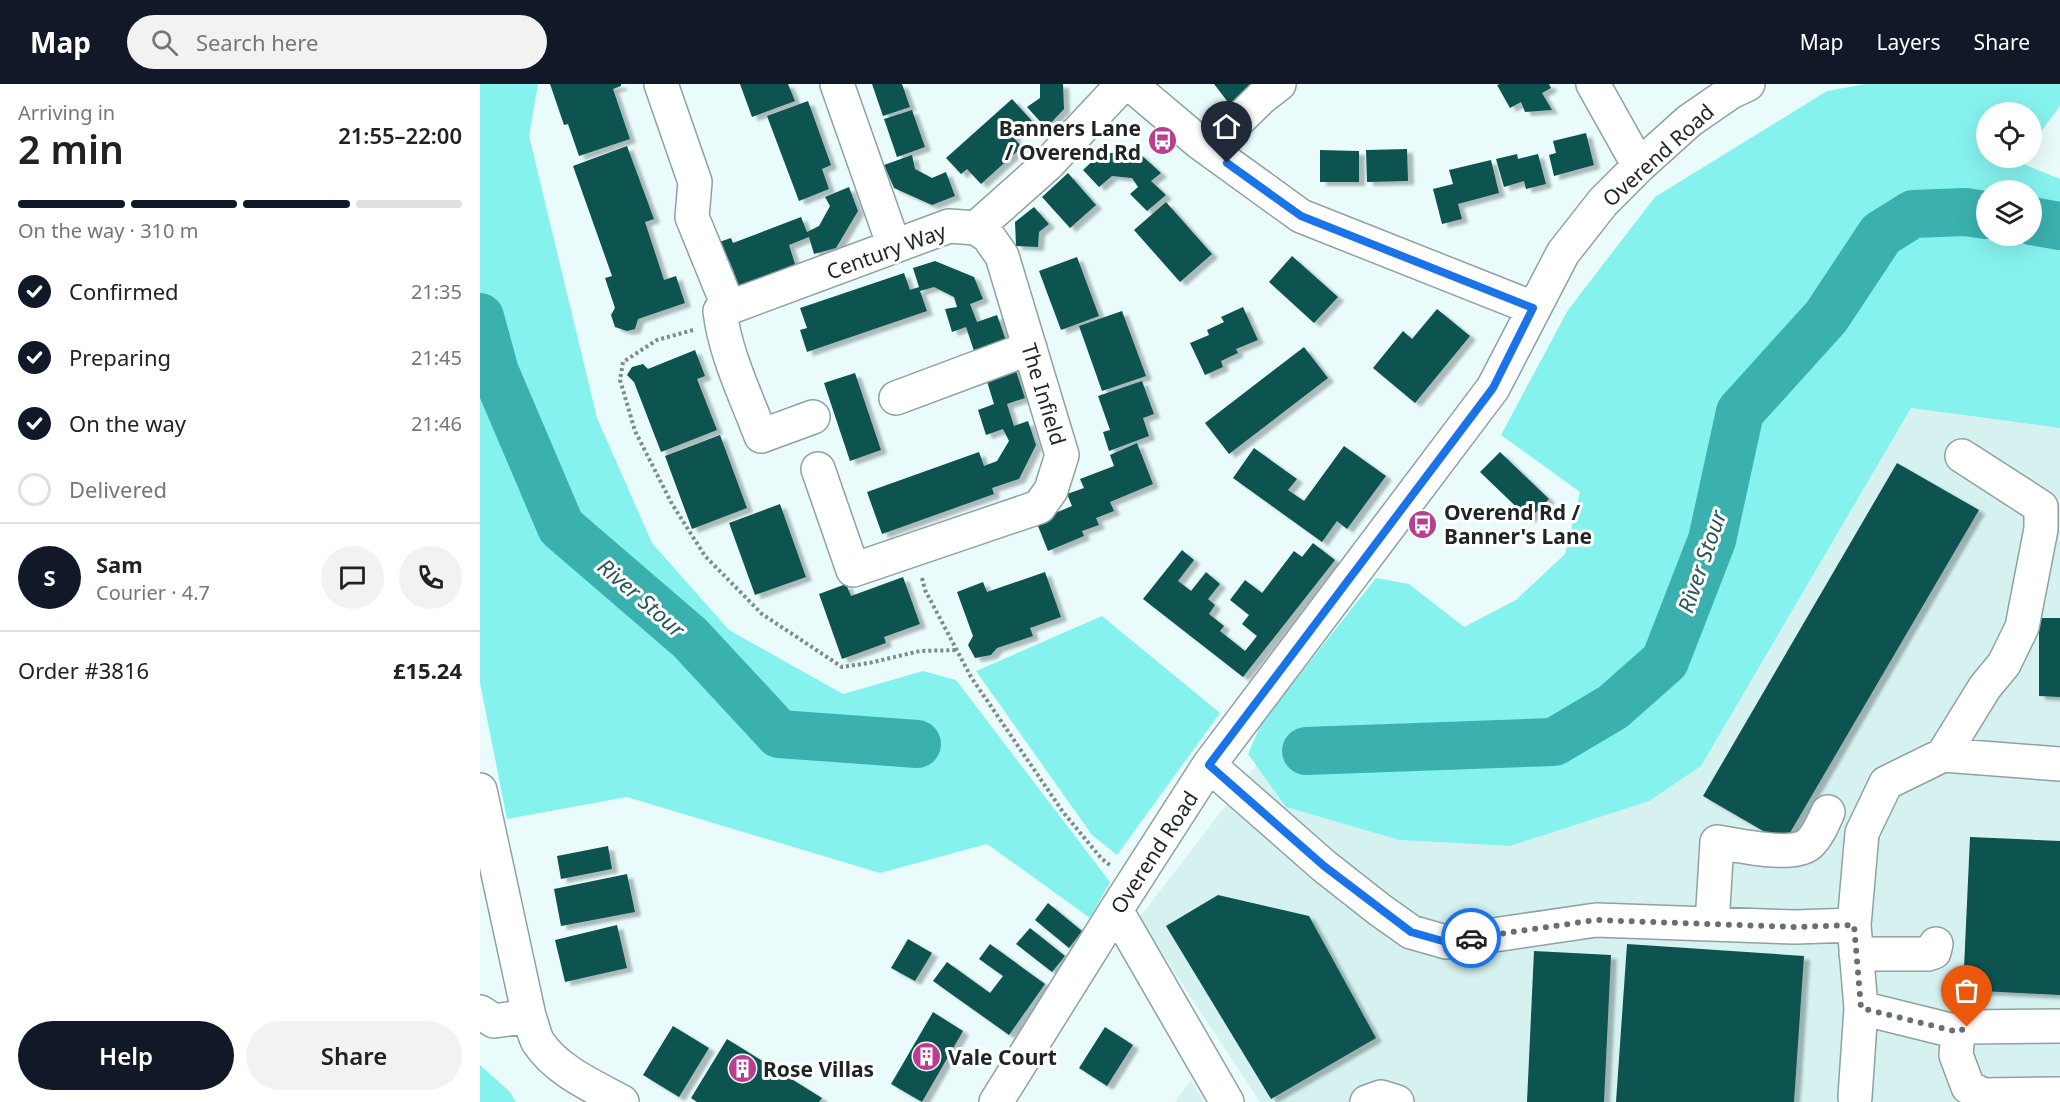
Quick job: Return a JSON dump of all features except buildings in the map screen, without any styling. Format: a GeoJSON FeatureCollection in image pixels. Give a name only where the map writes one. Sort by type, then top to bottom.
{"type":"FeatureCollection","features":[{"type":"Feature","properties":{"kind":"street"},"geometry":{"type":"LineString","coordinates":[[661,84],[695,182],[692,217],[725,315],[733,362],[761,436],[813,417]]}},
{"type":"Feature","properties":{"kind":"street"},"geometry":{"type":"LineString","coordinates":[[837,84],[894,246]]}},
{"type":"Feature","properties":{"kind":"street","name":"Century Way"},"geometry":{"type":"LineString","coordinates":[[725,315],[949,226],[976,228],[1048,164],[1123,84]]}},
{"type":"Feature","properties":{"kind":"street"},"geometry":{"type":"LineString","coordinates":[[1130,84],[1209,149],[1301,216],[1533,308]]}},
{"type":"Feature","properties":{"kind":"street"},"geometry":{"type":"LineString","coordinates":[[1209,149],[1261,98],[1279,84]]}},
{"type":"Feature","properties":{"kind":"street"},"geometry":{"type":"LineString","coordinates":[[1593,84],[1639,166]]}},
{"type":"Feature","properties":{"kind":"street","name":"Overend Road"},"geometry":{"type":"LineString","coordinates":[[996,1102],[1209,765],[1493,388],[1563,253],[1603,202],[1639,166],[1689,121],[1731,92],[1748,84]]}},
{"type":"Feature","properties":{"kind":"street","name":"The Infield"},"geometry":{"type":"LineString","coordinates":[[818,469],[853,570],[1038,507],[1052,490],[1062,455],[1002,256],[988,236],[976,228]]}},
{"type":"Feature","properties":{"kind":"street"},"geometry":{"type":"LineString","coordinates":[[896,398],[1030,348]]}},
{"type":"Feature","properties":{"kind":"street"},"geometry":{"type":"LineString","coordinates":[[1943,755],[1985,687],[2004,664],[2022,627],[2051,529],[2041,507],[1962,456]]}},
{"type":"Feature","properties":{"kind":"street"},"geometry":{"type":"LineString","coordinates":[[1855,1097],[1861,1008],[1855,939],[1862,833],[1886,783],[1943,755],[2060,764]]}},
{"type":"Feature","properties":{"kind":"street"},"geometry":{"type":"LineString","coordinates":[[1209,765],[1324,866],[1411,932],[1446,942],[1596,920],[1795,927],[1928,954],[1935,952],[1936,944]]}},
{"type":"Feature","properties":{"kind":"street"},"geometry":{"type":"LineString","coordinates":[[480,790],[529,1016],[537,1040],[550,1057],[575,1075],[622,1102]]}},
{"type":"Feature","properties":{"kind":"street"},"geometry":{"type":"LineString","coordinates":[[1712,924],[1717,842],[1796,850],[1808,845],[1818,833],[1828,812]]}},
{"type":"Feature","properties":{"kind":"street"},"geometry":{"type":"LineString","coordinates":[[1116,910],[1227,1102]]}},
{"type":"Feature","properties":{"kind":"street"},"geometry":{"type":"LineString","coordinates":[[1861,1008],[1958,1032],[1967,1027],[2060,1026]]}},
{"type":"Feature","properties":{"kind":"street"},"geometry":{"type":"LineString","coordinates":[[480,1012],[494,1021],[529,1016]]}},
{"type":"Feature","properties":{"kind":"street"},"geometry":{"type":"LineString","coordinates":[[1958,1032],[1956,1055],[1968,1087],[1983,1095],[2060,1094]]}},
{"type":"Feature","properties":{"kind":"street"},"geometry":{"type":"LineString","coordinates":[[1367,1102],[1381,1097],[1397,1102]]}},
{"type":"Feature","properties":{"kind":"path"},"geometry":{"type":"LineString","coordinates":[[725,315],[657,340],[623,362],[620,380],[635,431],[672,504],[705,556],[762,614],[842,667],[920,651],[958,650]]}},
{"type":"Feature","properties":{"kind":"path"},"geometry":{"type":"LineString","coordinates":[[913,550],[925,590],[971,677],[1063,812],[1101,858],[1133,883]]}},
{"type":"Feature","properties":{"kind":"shaded area"},"geometry":{"type":"Polygon","coordinates":[[[480,84],[538,84],[529,136],[597,418],[652,543],[729,630],[843,694],[923,671],[956,680],[1110,882],[1090,918],[987,844],[880,873],[627,797],[507,819],[480,683],[480,84]]]}},
{"type":"Feature","properties":{"kind":"shaded area"},"geometry":{"type":"Polygon","coordinates":[[[1865,84],[2060,84],[2060,106],[2042,130],[2042,102],[1976,102],[1976,168],[2033,168],[2060,179],[2060,428],[1911,408],[1701,766],[1649,801],[1510,846],[1399,840],[1286,807],[1248,754],[1262,722],[1376,578],[1409,584],[1464,627],[1516,600],[1565,554],[1580,492],[1501,435],[1568,310],[1655,197],[1827,91],[1865,84]]]}},
{"type":"Feature","properties":{"kind":"shaded area"},"geometry":{"type":"Polygon","coordinates":[[[1911,408],[2060,428],[2060,1102],[1260,1102],[1139,918],[1257,765],[1286,807],[1399,840],[1510,846],[1844,520],[1911,408]]]}},
{"type":"Feature","properties":{"kind":"shaded area"},"geometry":{"type":"Polygon","coordinates":[[[1102,616],[1220,713],[1117,855],[1092,835],[976,671],[1102,616]]]}},
{"type":"Feature","properties":{"kind":"shaded area"},"geometry":{"type":"Polygon","coordinates":[[[480,1065],[510,1092],[516,1102],[480,1102],[480,1065]]]}},
{"type":"Feature","properties":{"kind":"shaded area"},"geometry":{"type":"Polygon","coordinates":[[[1191,1080],[1204,1102],[1175,1102],[1191,1080]]]}},
{"type":"Feature","properties":{"kind":"waterway","name":"River Stour"},"geometry":{"type":"LineString","coordinates":[[1306,751],[1554,742],[1613,707],[1665,661],[1712,540],[1740,412],[1826,317],[1881,234],[1913,214],[1976,214]]}},
{"type":"Feature","properties":{"kind":"waterway","name":"River Stour"},"geometry":{"type":"LineString","coordinates":[[2042,223],[2060,226]]}},
{"type":"Feature","properties":{"kind":"waterway","name":"River Stour"},"geometry":{"type":"LineString","coordinates":[[480,317],[495,372],[561,527],[690,638],[779,734],[917,744]]}},
{"type":"Feature","properties":{"kind":"way so far"},"geometry":{"type":"LineString","coordinates":[[1471,938],[1596,920],[1795,927],[1854,925],[1861,1008],[1958,1032],[1967,1027]]}},
{"type":"Feature","properties":{"kind":"place","name":"Banners Lane / Overend Rd"},"geometry":{"type":"Point","coordinates":[1162,140]}},
{"type":"Feature","properties":{"kind":"place","name":"Overend Rd / Banner's Lane"},"geometry":{"type":"Point","coordinates":[1423,524]}},
{"type":"Feature","properties":{"kind":"place","name":"Vale Court"},"geometry":{"type":"Point","coordinates":[927,1057]}},
{"type":"Feature","properties":{"kind":"place","name":"Rose Villas"},"geometry":{"type":"Point","coordinates":[742,1069]}},
{"type":"Feature","properties":{"kind":"route"},"geometry":{"type":"LineString","coordinates":[[1227,163],[1301,216],[1533,308],[1493,388],[1209,765],[1324,866],[1411,932],[1446,942],[1471,938]]}}]}
